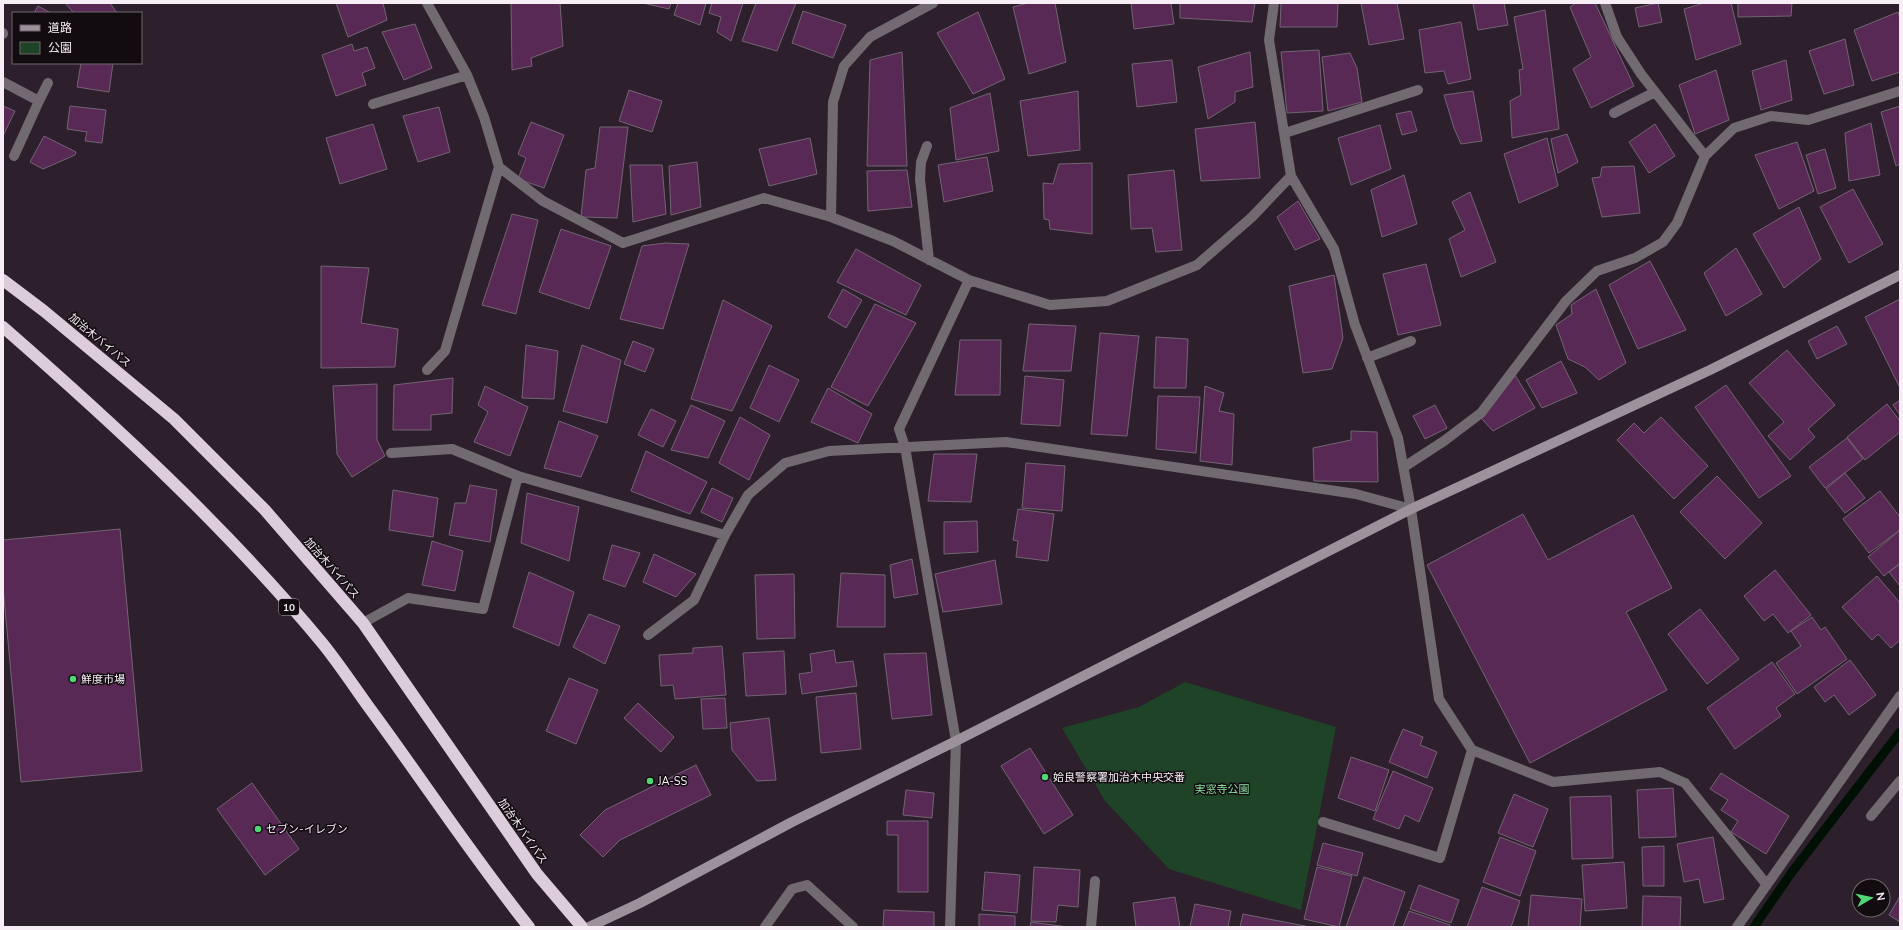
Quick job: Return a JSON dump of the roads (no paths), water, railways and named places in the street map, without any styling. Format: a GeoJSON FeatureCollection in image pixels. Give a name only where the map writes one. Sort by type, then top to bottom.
{"type":"FeatureCollection","features":[{"type":"Feature","properties":{"kind":"highway","name":"加治木バイパス"},"geometry":{"type":"LineString","coordinates":[[3,280],[44,311],[174,419],[265,510],[363,623],[537,874],[582,927]]}},
{"type":"Feature","properties":{"kind":"highway","name":"10"},"geometry":{"type":"LineString","coordinates":[[3,328],[151,461],[205,514],[323,645],[420,777],[504,896],[529,927]]}},
{"type":"Feature","properties":{"kind":"street"},"geometry":{"type":"LineString","coordinates":[[427,370],[445,351],[499,167],[484,117],[467,75],[428,3]]}},
{"type":"Feature","properties":{"kind":"street"},"geometry":{"type":"LineString","coordinates":[[831,217],[833,102],[844,66],[870,37],[933,3]]}},
{"type":"Feature","properties":{"kind":"street"},"geometry":{"type":"LineString","coordinates":[[1274,3],[1269,40],[1291,176],[1334,249],[1355,325],[1398,438],[1411,509],[1439,700],[1472,750],[1553,782],[1660,772],[1685,783],[1767,885]]}},
{"type":"Feature","properties":{"kind":"street"},"geometry":{"type":"LineString","coordinates":[[1606,3],[1617,37],[1655,92],[1705,156]]}},
{"type":"Feature","properties":{"kind":"street"},"geometry":{"type":"LineString","coordinates":[[372,104],[467,75]]}},
{"type":"Feature","properties":{"kind":"street"},"geometry":{"type":"LineString","coordinates":[[3,82],[39,101]]}},
{"type":"Feature","properties":{"kind":"street"},"geometry":{"type":"LineString","coordinates":[[14,156],[48,82]]}},
{"type":"Feature","properties":{"kind":"street"},"geometry":{"type":"LineString","coordinates":[[1285,133],[1418,90]]}},
{"type":"Feature","properties":{"kind":"street"},"geometry":{"type":"LineString","coordinates":[[1404,467],[1444,441],[1481,413],[1566,301],[1597,271],[1635,258],[1663,242],[1677,223],[1705,156],[1734,128],[1771,116],[1808,120],[1900,91]]}},
{"type":"Feature","properties":{"kind":"street"},"geometry":{"type":"LineString","coordinates":[[1614,113],[1655,92]]}},
{"type":"Feature","properties":{"kind":"street"},"geometry":{"type":"LineString","coordinates":[[927,146],[921,162],[920,179],[929,260]]}},
{"type":"Feature","properties":{"kind":"street"},"geometry":{"type":"LineString","coordinates":[[499,167],[543,202],[623,243],[764,198],[831,217],[893,241],[969,280],[1050,305],[1106,301],[1197,266],[1252,217],[1291,176]]}},
{"type":"Feature","properties":{"kind":"street"},"geometry":{"type":"LineString","coordinates":[[589,927],[640,903],[792,822],[956,741],[1411,509],[1710,370],[1900,275]]}},
{"type":"Feature","properties":{"kind":"street"},"geometry":{"type":"LineString","coordinates":[[950,927],[956,741],[905,446],[899,429],[969,280]]}},
{"type":"Feature","properties":{"kind":"street"},"geometry":{"type":"LineString","coordinates":[[1367,358],[1411,341]]}},
{"type":"Feature","properties":{"kind":"street"},"geometry":{"type":"LineString","coordinates":[[648,635],[694,600],[725,535],[748,494],[785,463],[829,451],[1006,442],[1356,494],[1411,509]]}},
{"type":"Feature","properties":{"kind":"street"},"geometry":{"type":"LineString","coordinates":[[392,453],[452,449],[518,476],[725,535]]}},
{"type":"Feature","properties":{"kind":"street"},"geometry":{"type":"LineString","coordinates":[[363,623],[408,598],[483,609],[518,476]]}},
{"type":"Feature","properties":{"kind":"street"},"geometry":{"type":"LineString","coordinates":[[1737,927],[1900,696]]}},
{"type":"Feature","properties":{"kind":"street"},"geometry":{"type":"LineString","coordinates":[[1323,822],[1440,858],[1472,750]]}},
{"type":"Feature","properties":{"kind":"street"},"geometry":{"type":"LineString","coordinates":[[1871,816],[1900,781]]}},
{"type":"Feature","properties":{"kind":"street"},"geometry":{"type":"LineString","coordinates":[[1091,927],[1094,881]]}},
{"type":"Feature","properties":{"kind":"street"},"geometry":{"type":"LineString","coordinates":[[765,927],[792,888],[807,885],[852,927]]}},
{"type":"Feature","properties":{"kind":"waterway"},"geometry":{"type":"LineString","coordinates":[[1754,927],[1792,872],[1900,732]]}},
{"type":"Feature","properties":{"kind":"place","name":"鮮度市場"},"geometry":{"type":"Point","coordinates":[73,679]}},
{"type":"Feature","properties":{"kind":"place","name":"姶良警察署加治木中央交番"},"geometry":{"type":"Point","coordinates":[1045,777]}},
{"type":"Feature","properties":{"kind":"place","name":"JA-SS"},"geometry":{"type":"Point","coordinates":[650,781]}},
{"type":"Feature","properties":{"kind":"place","name":"セブン-イレブン"},"geometry":{"type":"Point","coordinates":[258,829]}},
{"type":"Feature","properties":{"kind":"park label","name":"実窓寺公園"},"geometry":{"type":"Point","coordinates":[1222,789]}}]}
